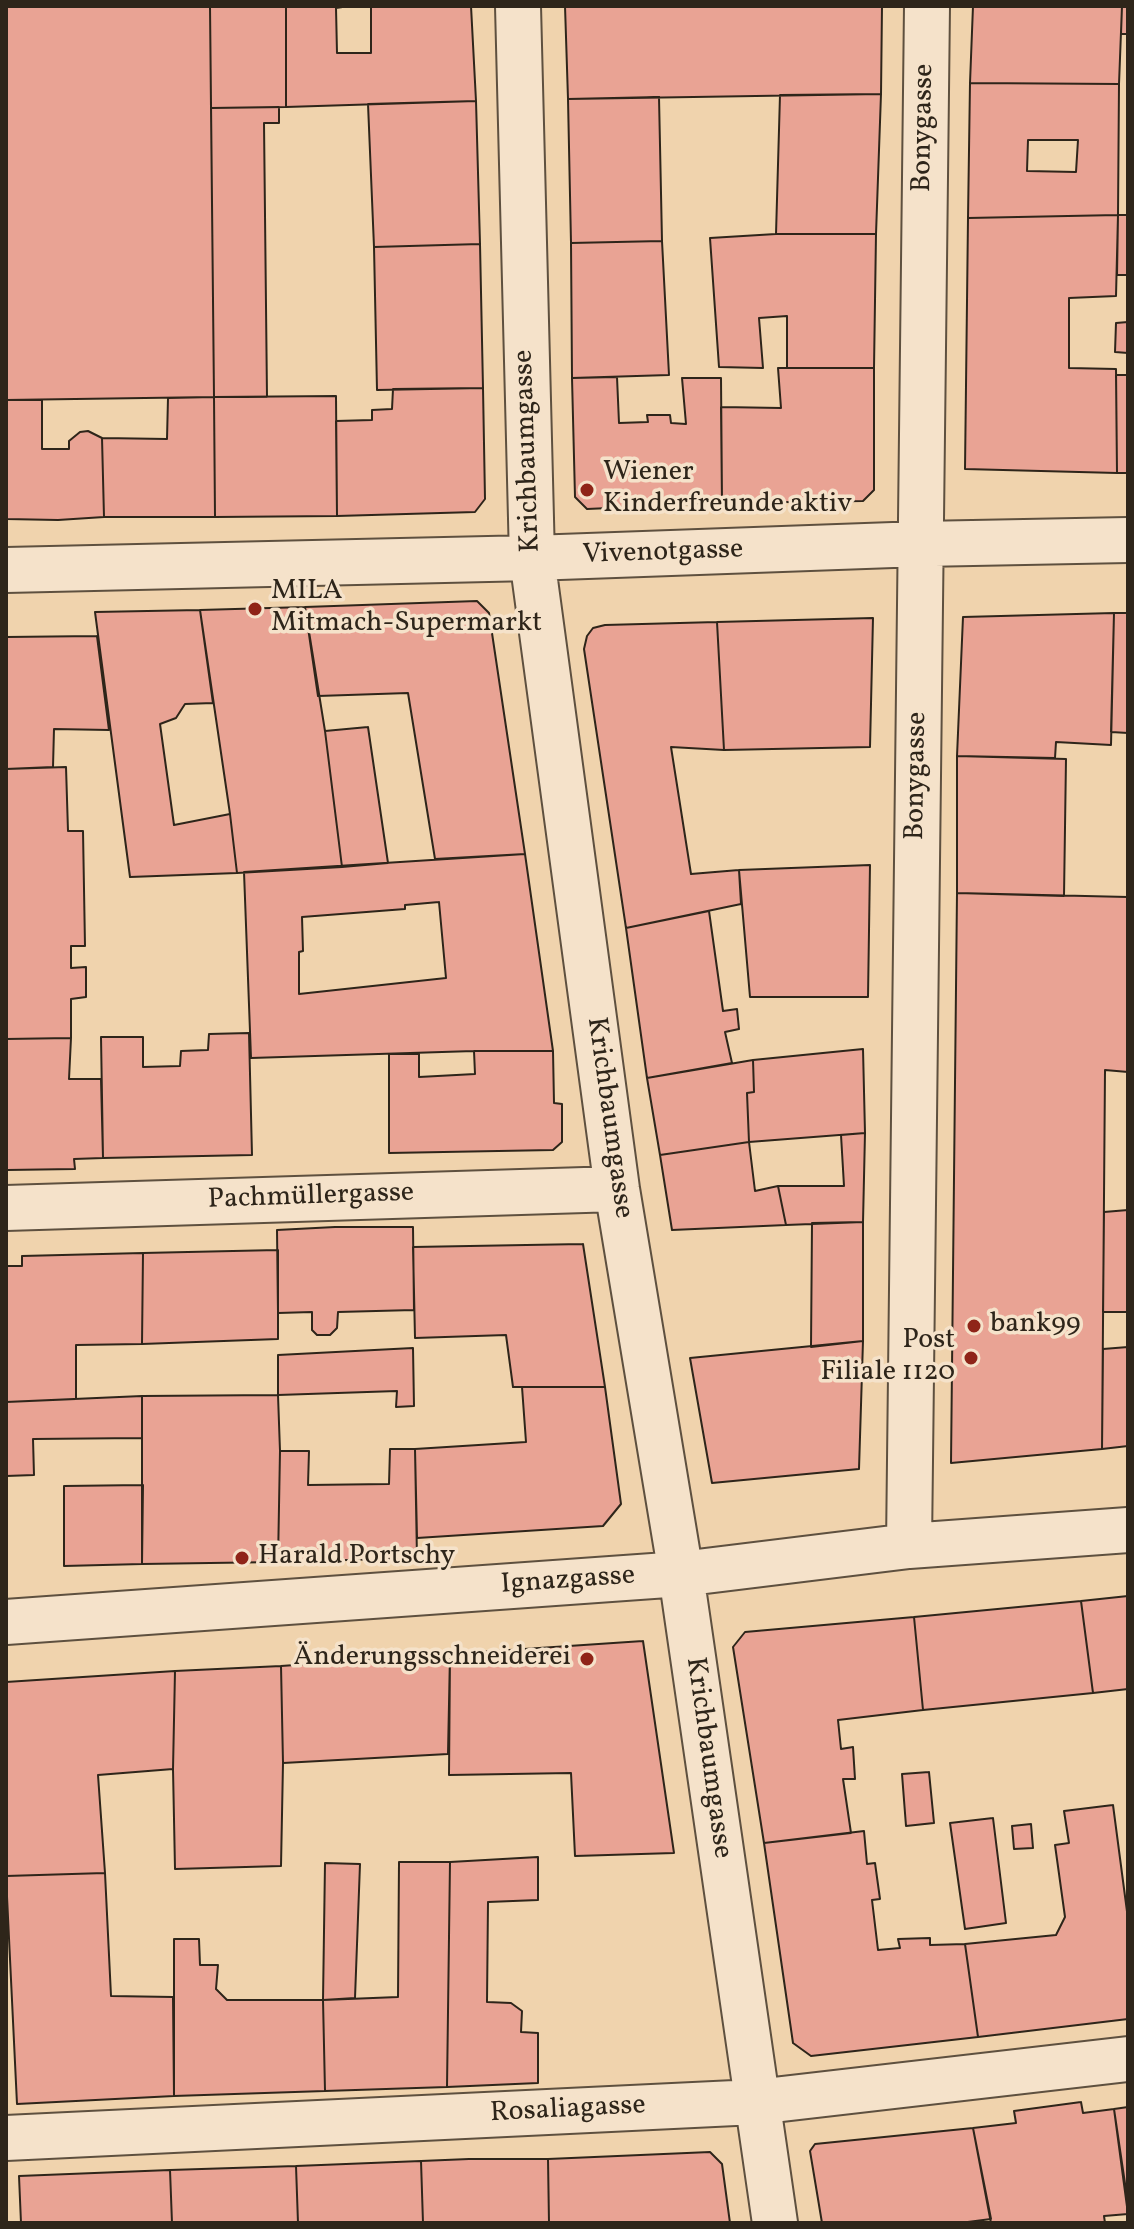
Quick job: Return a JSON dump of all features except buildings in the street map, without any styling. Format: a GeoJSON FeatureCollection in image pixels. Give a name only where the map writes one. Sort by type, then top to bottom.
{"type":"FeatureCollection","features":[{"type":"Feature","properties":{"kind":"street","name":"Krichbaumgasse"},"geometry":{"type":"LineString","coordinates":[[518,6],[532,558],[617,1189],[681,1574],[775,2223]]}},
{"type":"Feature","properties":{"kind":"street","name":"Bonygasse"},"geometry":{"type":"LineString","coordinates":[[909,1546],[927,6]]}},
{"type":"Feature","properties":{"kind":"street","name":"Vivenotgasse"},"geometry":{"type":"LineString","coordinates":[[6,570],[1128,540]]}},
{"type":"Feature","properties":{"kind":"street","name":"Pachmüllergasse"},"geometry":{"type":"LineString","coordinates":[[6,1208],[617,1189]]}},
{"type":"Feature","properties":{"kind":"street","name":"Ignazgasse"},"geometry":{"type":"LineString","coordinates":[[6,1622],[681,1574],[909,1546],[1128,1530]]}},
{"type":"Feature","properties":{"kind":"street","name":"Rosaliagasse"},"geometry":{"type":"LineString","coordinates":[[6,2138],[756,2102],[1128,2059]]}},
{"type":"Feature","properties":{"kind":"place","name":"Wiener Kinderfreunde aktiv"},"geometry":{"type":"Point","coordinates":[587,490]}},
{"type":"Feature","properties":{"kind":"place","name":"MILA Mitmach-Supermarkt"},"geometry":{"type":"Point","coordinates":[255,609]}},
{"type":"Feature","properties":{"kind":"place","name":"bank99"},"geometry":{"type":"Point","coordinates":[974,1326]}},
{"type":"Feature","properties":{"kind":"place","name":"Post Filiale 1120"},"geometry":{"type":"Point","coordinates":[971,1358]}},
{"type":"Feature","properties":{"kind":"place","name":"Harald Portschy"},"geometry":{"type":"Point","coordinates":[242,1558]}},
{"type":"Feature","properties":{"kind":"place","name":"Änderungsschneiderei"},"geometry":{"type":"Point","coordinates":[587,1659]}}]}
